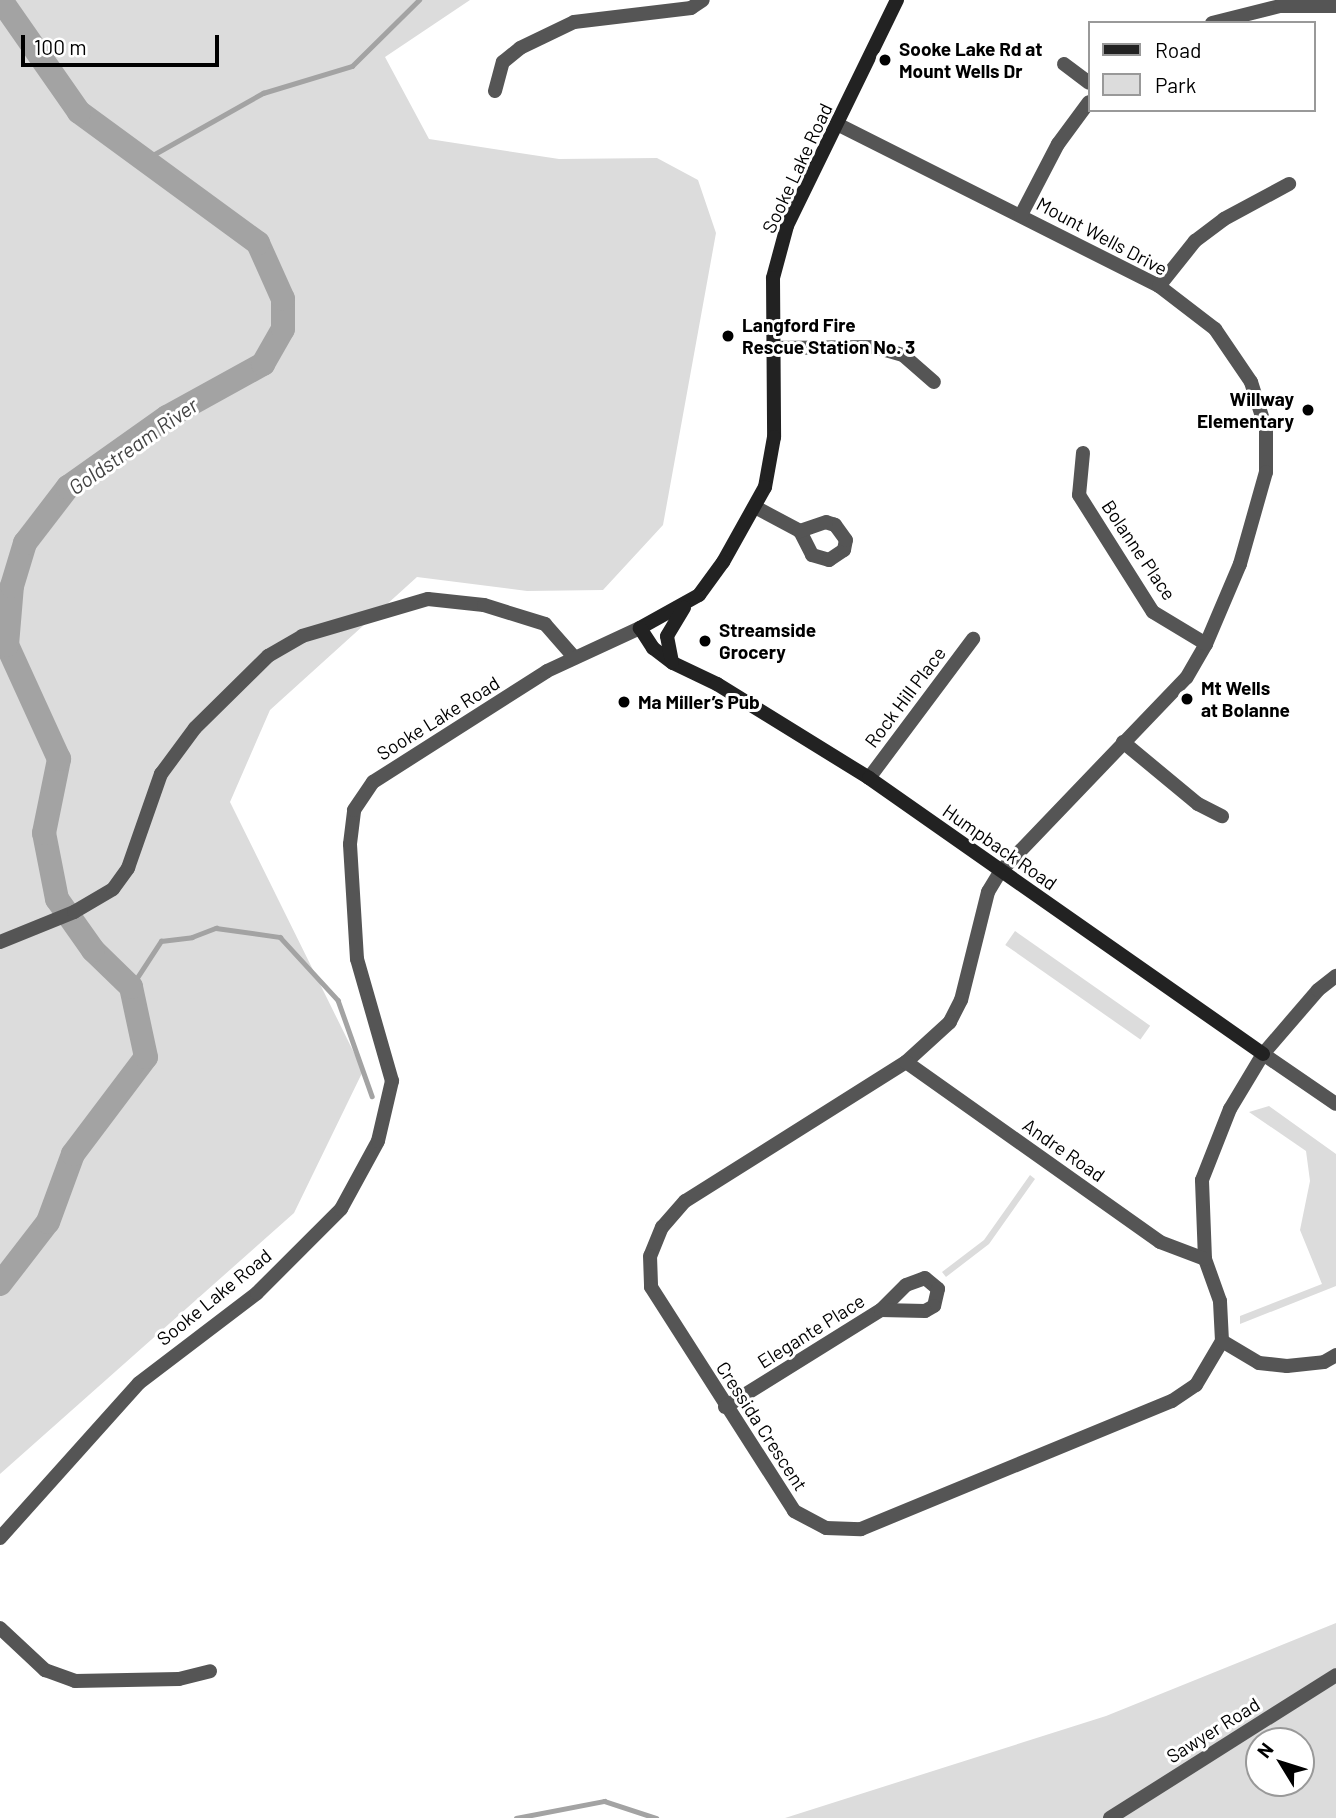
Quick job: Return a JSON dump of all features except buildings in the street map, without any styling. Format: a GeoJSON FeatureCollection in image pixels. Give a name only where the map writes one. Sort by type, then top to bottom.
{"type":"FeatureCollection","features":[{"type":"Feature","properties":{"kind":"street"},"geometry":{"type":"LineString","coordinates":[[495,91],[503,62],[520,47],[574,22],[691,8],[703,0]]}},
{"type":"Feature","properties":{"kind":"street","name":"Sooke Lake Road"},"geometry":{"type":"LineString","coordinates":[[0,1537],[139,1383],[257,1293],[341,1209],[378,1141],[392,1095],[392,1082],[357,959],[350,844],[354,810],[373,782],[574,657],[687,605],[711,580],[755,507],[765,486],[774,437],[770,348],[773,278],[787,226],[897,0]]}},
{"type":"Feature","properties":{"kind":"street"},"geometry":{"type":"LineString","coordinates":[[1220,21],[1280,6],[1336,6]]}},
{"type":"Feature","properties":{"kind":"street"},"geometry":{"type":"LineString","coordinates":[[1064,64],[1088,82]]}},
{"type":"Feature","properties":{"kind":"street"},"geometry":{"type":"LineString","coordinates":[[1021,215],[1058,144],[1088,103]]}},
{"type":"Feature","properties":{"kind":"street","name":"Mount Wells Drive"},"geometry":{"type":"LineString","coordinates":[[837,124],[1159,286],[1215,329],[1251,382],[1266,429],[1266,472],[1240,564],[1206,644],[1186,678],[1000,872]]}},
{"type":"Feature","properties":{"kind":"street"},"geometry":{"type":"LineString","coordinates":[[1159,286],[1205,234],[1289,184]]}},
{"type":"Feature","properties":{"kind":"street"},"geometry":{"type":"LineString","coordinates":[[770,348],[876,347],[904,355],[934,382]]}},
{"type":"Feature","properties":{"kind":"street","name":"Bolanne Place"},"geometry":{"type":"LineString","coordinates":[[1083,453],[1079,495],[1153,612],[1206,644]]}},
{"type":"Feature","properties":{"kind":"street"},"geometry":{"type":"LineString","coordinates":[[755,507],[800,531]]}},
{"type":"Feature","properties":{"kind":"street"},"geometry":{"type":"LineString","coordinates":[[0,942],[74,912],[100,898],[123,879],[161,774],[195,728],[268,656],[302,636],[428,599],[484,605],[545,624],[574,657]]}},
{"type":"Feature","properties":{"kind":"street"},"geometry":{"type":"LineString","coordinates":[[673,663],[667,636],[687,605]]}},
{"type":"Feature","properties":{"kind":"street","name":"Humpback Road"},"geometry":{"type":"LineString","coordinates":[[640,628],[653,648],[673,663],[717,684],[869,778],[1336,1104]]}},
{"type":"Feature","properties":{"kind":"street","name":"Rock Hill Place"},"geometry":{"type":"LineString","coordinates":[[869,778],[973,639]]}},
{"type":"Feature","properties":{"kind":"street"},"geometry":{"type":"LineString","coordinates":[[1124,742],[1198,804],[1222,816]]}},
{"type":"Feature","properties":{"kind":"street","name":"Cressida Crescent"},"geometry":{"type":"LineString","coordinates":[[1000,872],[988,892],[961,1000],[950,1022],[906,1062],[685,1201],[662,1227],[650,1256],[651,1287],[794,1511],[826,1528],[860,1530],[1172,1401],[1196,1385],[1223,1341]]}},
{"type":"Feature","properties":{"kind":"street"},"geometry":{"type":"LineString","coordinates":[[1336,976],[1318,990],[1263,1054],[1230,1109],[1202,1180],[1205,1259],[1220,1301],[1223,1341],[1259,1363],[1287,1366],[1324,1362],[1336,1355]]}},
{"type":"Feature","properties":{"kind":"street","name":"Andre Road"},"geometry":{"type":"LineString","coordinates":[[906,1062],[1160,1242],[1205,1259]]}},
{"type":"Feature","properties":{"kind":"street","name":"Elegante Place"},"geometry":{"type":"LineString","coordinates":[[726,1407],[881,1310]]}},
{"type":"Feature","properties":{"kind":"street"},"geometry":{"type":"LineString","coordinates":[[0,1628],[45,1670],[75,1681],[179,1679],[210,1671]]}},
{"type":"Feature","properties":{"kind":"street","name":"Sawyer Road"},"geometry":{"type":"LineString","coordinates":[[1110,1818],[1336,1675]]}},
{"type":"Feature","properties":{"kind":"green space"},"geometry":{"type":"Polygon","coordinates":[[[0,0],[470,0],[385,57],[429,139],[559,159],[657,158],[698,180],[716,233],[663,525],[603,590],[527,591],[417,577],[270,710],[230,802],[363,1071],[294,1213],[0,1474],[0,0]]]}},
{"type":"Feature","properties":{"kind":"green space"},"geometry":{"type":"Polygon","coordinates":[[[1015,931],[1150,1026],[1140,1040],[1005,945],[1015,931]]]}},
{"type":"Feature","properties":{"kind":"green space"},"geometry":{"type":"Polygon","coordinates":[[[1269,1106],[1336,1154],[1336,1286],[1240,1324],[1240,1316],[1322,1284],[1300,1230],[1310,1181],[1306,1151],[1249,1112],[1269,1106]]]}},
{"type":"Feature","properties":{"kind":"green space"},"geometry":{"type":"Polygon","coordinates":[[[1030,1175],[1035,1179],[989,1244],[946,1277],[942,1272],[984,1240],[1030,1175]]]}},
{"type":"Feature","properties":{"kind":"green space"},"geometry":{"type":"Polygon","coordinates":[[[1336,1623],[1336,1818],[785,1818],[1106,1716],[1336,1623]]]}},
{"type":"Feature","properties":{"kind":"waterway","name":"Goldstream River"},"geometry":{"type":"LineString","coordinates":[[0,1284],[48,1222],[73,1154],[146,1057],[131,987],[93,950],[57,899],[44,833],[59,759],[7,645],[12,586],[25,543],[68,487],[167,417],[263,364],[283,329],[283,299],[258,243],[79,112],[1,0]]}},
{"type":"Feature","properties":{"kind":"waterway"},"geometry":{"type":"LineString","coordinates":[[144,160],[263,93],[352,66],[419,0]]}},
{"type":"Feature","properties":{"kind":"waterway"},"geometry":{"type":"LineString","coordinates":[[0,652],[7,645]]}},
{"type":"Feature","properties":{"kind":"waterway"},"geometry":{"type":"LineString","coordinates":[[131,987],[161,941],[192,937],[216,928],[280,937],[338,1000],[372,1096]]}},
{"type":"Feature","properties":{"kind":"waterway"},"geometry":{"type":"LineString","coordinates":[[516,1818],[604,1801],[656,1818]]}},
{"type":"Feature","properties":{"kind":"place","name":"Sooke Lake Rd at Mount Wells Dr"},"geometry":{"type":"Point","coordinates":[885,60]}},
{"type":"Feature","properties":{"kind":"place","name":"Langford Fire Rescue Station No. 3"},"geometry":{"type":"Point","coordinates":[728,336]}},
{"type":"Feature","properties":{"kind":"place","name":"Willway Elementary"},"geometry":{"type":"Point","coordinates":[1308,410]}},
{"type":"Feature","properties":{"kind":"place","name":"Streamside Grocery"},"geometry":{"type":"Point","coordinates":[705,641]}},
{"type":"Feature","properties":{"kind":"place","name":"Mt Wells at Bolanne"},"geometry":{"type":"Point","coordinates":[1187,699]}},
{"type":"Feature","properties":{"kind":"place","name":"Ma Miller’s Pub"},"geometry":{"type":"Point","coordinates":[624,702]}}]}
